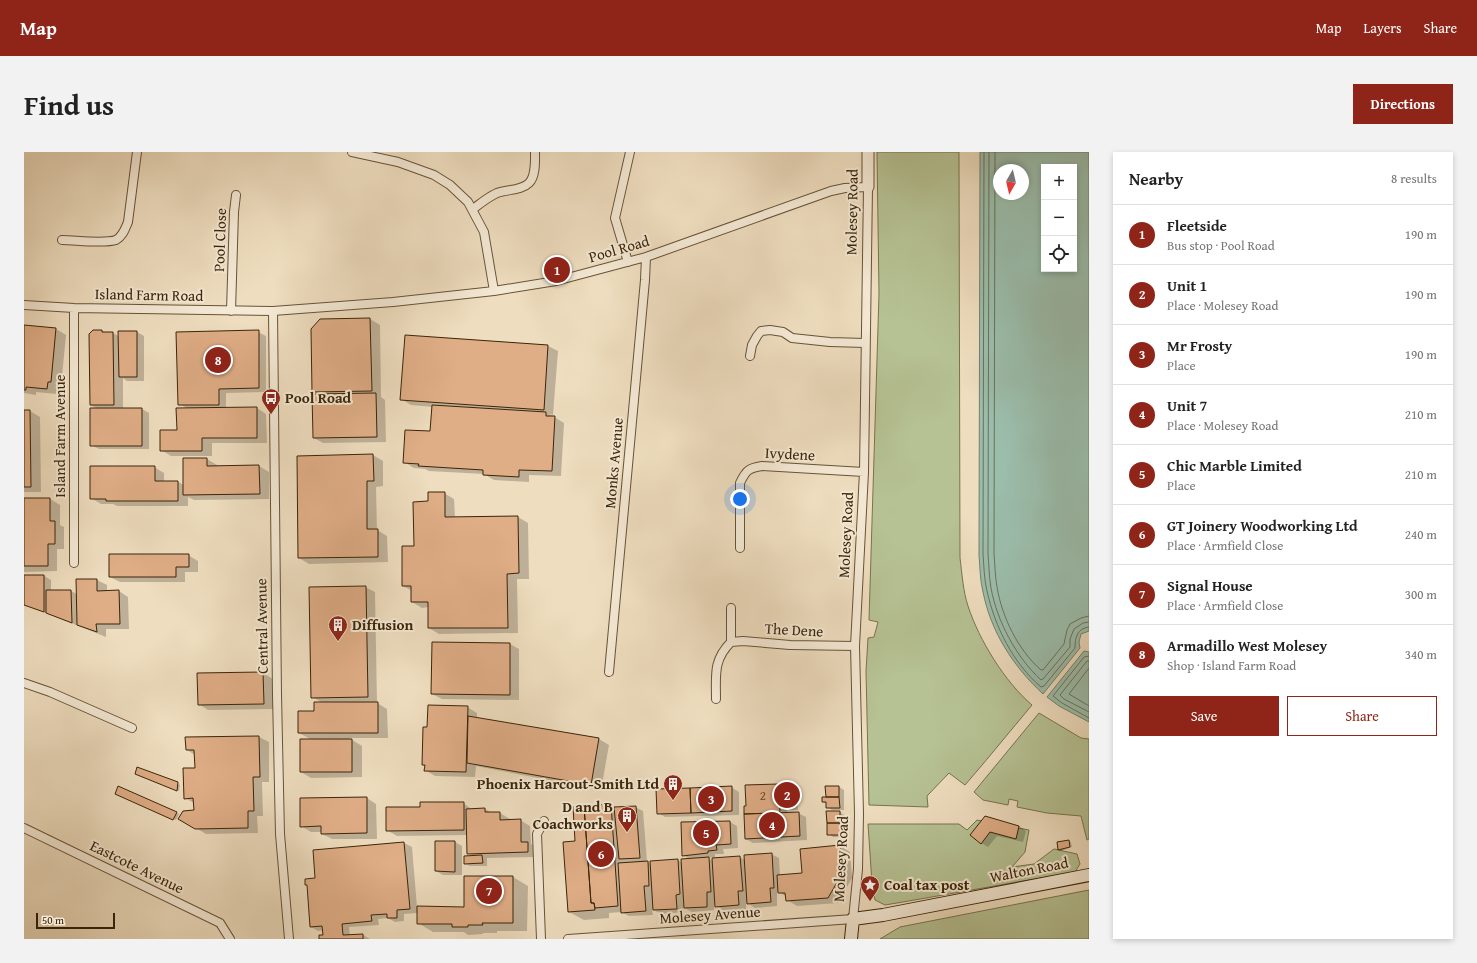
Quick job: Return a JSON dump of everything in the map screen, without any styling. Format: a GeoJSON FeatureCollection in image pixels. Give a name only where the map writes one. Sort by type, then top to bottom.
{"type":"FeatureCollection","features":[{"type":"Feature","properties":{"kind":"main road","name":"Walton Road"},"geometry":{"type":"LineString","coordinates":[[853,919],[883,915],[1089,875]]}},
{"type":"Feature","properties":{"kind":"main road"},"geometry":{"type":"LineString","coordinates":[[851,939],[853,919]]}},
{"type":"Feature","properties":{"kind":"street"},"geometry":{"type":"LineString","coordinates":[[62,240],[116,240],[124,232],[128,222],[137,152]]}},
{"type":"Feature","properties":{"kind":"street"},"geometry":{"type":"LineString","coordinates":[[352,152],[398,162],[434,175],[450,185],[468,202],[484,232],[494,291]]}},
{"type":"Feature","properties":{"kind":"street"},"geometry":{"type":"LineString","coordinates":[[473,209],[488,197],[498,193],[522,188],[530,182],[533,176],[535,152]]}},
{"type":"Feature","properties":{"kind":"street"},"geometry":{"type":"LineString","coordinates":[[628,262],[614,218],[630,152]]}},
{"type":"Feature","properties":{"kind":"street","name":"Molesey Road"},"geometry":{"type":"LineString","coordinates":[[853,919],[858,869],[859,814],[855,646],[864,472],[868,152]]}},
{"type":"Feature","properties":{"kind":"street","name":"Pool Road"},"geometry":{"type":"LineString","coordinates":[[273,311],[393,302],[494,291],[556,281],[646,257],[831,191],[845,188],[868,187]]}},
{"type":"Feature","properties":{"kind":"street","name":"Pool Close"},"geometry":{"type":"LineString","coordinates":[[231,311],[234,212],[236,195]]}},
{"type":"Feature","properties":{"kind":"street","name":"Monks Avenue"},"geometry":{"type":"LineString","coordinates":[[608,672],[644,296],[646,257]]}},
{"type":"Feature","properties":{"kind":"street","name":"Island Farm Road"},"geometry":{"type":"LineString","coordinates":[[24,305],[74,308],[273,311]]}},
{"type":"Feature","properties":{"kind":"street","name":"Island Farm Avenue"},"geometry":{"type":"LineString","coordinates":[[74,308],[74,564]]}},
{"type":"Feature","properties":{"kind":"street","name":"Central Avenue"},"geometry":{"type":"LineString","coordinates":[[273,311],[276,679],[280,834],[289,939]]}},
{"type":"Feature","properties":{"kind":"street"},"geometry":{"type":"LineString","coordinates":[[750,356],[752,345],[761,331],[770,330],[783,332],[792,338],[830,342],[865,343]]}},
{"type":"Feature","properties":{"kind":"street","name":"Ivydene"},"geometry":{"type":"LineString","coordinates":[[740,548],[740,483],[744,474],[752,467],[762,466],[864,472]]}},
{"type":"Feature","properties":{"kind":"street"},"geometry":{"type":"LineString","coordinates":[[716,699],[717,663],[723,650],[731,642],[731,608]]}},
{"type":"Feature","properties":{"kind":"street","name":"The Dene"},"geometry":{"type":"LineString","coordinates":[[731,642],[743,641],[855,646]]}},
{"type":"Feature","properties":{"kind":"street"},"geometry":{"type":"LineString","coordinates":[[24,683],[50,692],[132,728]]}},
{"type":"Feature","properties":{"kind":"street"},"geometry":{"type":"LineString","coordinates":[[541,939],[537,834],[544,820]]}},
{"type":"Feature","properties":{"kind":"street","name":"Eastcote Avenue"},"geometry":{"type":"LineString","coordinates":[[24,828],[220,923],[230,939]]}},
{"type":"Feature","properties":{"kind":"street","name":"Molesey Avenue"},"geometry":{"type":"LineString","coordinates":[[568,939],[853,919]]}},
{"type":"Feature","properties":{"kind":"shaded area"},"geometry":{"type":"Polygon","coordinates":[[[877,152],[959,152],[960,558],[963,582],[968,606],[986,646],[1012,685],[1032,705],[965,785],[949,773],[927,796],[928,807],[869,805],[866,671],[868,638],[874,637],[878,622],[869,620],[879,294],[877,152]]]}},
{"type":"Feature","properties":{"kind":"shaded area"},"geometry":{"type":"Polygon","coordinates":[[[1039,713],[1081,738],[1089,739],[1089,839],[1087,840],[1081,816],[1047,813],[1017,807],[1018,801],[1009,799],[1008,805],[983,800],[974,792],[1039,713]]]}},
{"type":"Feature","properties":{"kind":"shaded area"},"geometry":{"type":"Polygon","coordinates":[[[977,820],[1029,830],[1025,852],[1012,867],[1034,864],[1054,849],[1077,854],[1080,864],[1075,872],[885,905],[875,900],[872,883],[868,824],[959,824],[967,830],[977,820]]]}},
{"type":"Feature","properties":{"kind":"shaded area"},"geometry":{"type":"Polygon","coordinates":[[[1089,890],[1089,939],[880,939],[900,927],[1089,890]]]}},
{"type":"Feature","properties":{"kind":"water"},"geometry":{"type":"Polygon","coordinates":[[[980,152],[1089,152],[1089,631],[1081,634],[1079,642],[1080,648],[1043,694],[1022,672],[1005,648],[987,607],[981,578],[979,555],[980,152]]]}},
{"type":"Feature","properties":{"kind":"water"},"geometry":{"type":"Polygon","coordinates":[[[1084,651],[1089,652],[1089,722],[1059,706],[1047,697],[1084,651]]]}},
{"type":"Feature","properties":{"kind":"building"},"geometry":{"type":"Polygon","coordinates":[[[370,318],[372,391],[312,392],[311,329],[320,319],[370,318]]]}},
{"type":"Feature","properties":{"kind":"building"},"geometry":{"type":"Polygon","coordinates":[[[24,325],[56,328],[51,382],[48,382],[47,389],[26,387],[26,390],[24,390],[24,325]]]}},
{"type":"Feature","properties":{"kind":"building"},"geometry":{"type":"Polygon","coordinates":[[[93,330],[113,332],[114,405],[90,405],[89,334],[93,330]]]}},
{"type":"Feature","properties":{"kind":"building"},"geometry":{"type":"Polygon","coordinates":[[[259,330],[259,388],[219,389],[219,405],[178,405],[176,332],[259,330]]]}},
{"type":"Feature","properties":{"kind":"building"},"geometry":{"type":"Polygon","coordinates":[[[118,331],[137,331],[137,377],[119,377],[118,331]]]}},
{"type":"Feature","properties":{"kind":"building"},"geometry":{"type":"Polygon","coordinates":[[[405,335],[548,345],[544,410],[400,400],[405,335]]]}},
{"type":"Feature","properties":{"kind":"building"},"geometry":{"type":"Polygon","coordinates":[[[376,393],[377,437],[313,438],[312,394],[376,393]]]}},
{"type":"Feature","properties":{"kind":"building"},"geometry":{"type":"Polygon","coordinates":[[[432,405],[546,412],[546,416],[555,416],[552,471],[519,470],[519,477],[483,475],[483,470],[418,466],[419,464],[403,463],[405,430],[430,431],[432,405]]]}},
{"type":"Feature","properties":{"kind":"building"},"geometry":{"type":"Polygon","coordinates":[[[257,407],[257,438],[202,438],[202,451],[160,451],[160,430],[177,430],[176,408],[257,407]]]}},
{"type":"Feature","properties":{"kind":"building"},"geometry":{"type":"Polygon","coordinates":[[[90,408],[142,408],[142,446],[90,446],[90,408]]]}},
{"type":"Feature","properties":{"kind":"building"},"geometry":{"type":"Polygon","coordinates":[[[24,410],[30,410],[31,487],[24,487],[24,410]]]}},
{"type":"Feature","properties":{"kind":"building"},"geometry":{"type":"Polygon","coordinates":[[[373,454],[374,481],[367,481],[367,529],[378,529],[378,557],[298,558],[297,456],[373,454]]]}},
{"type":"Feature","properties":{"kind":"building"},"geometry":{"type":"Polygon","coordinates":[[[183,458],[207,458],[207,466],[259,465],[260,494],[183,495],[183,458]]]}},
{"type":"Feature","properties":{"kind":"building"},"geometry":{"type":"Polygon","coordinates":[[[90,466],[155,466],[155,481],[178,481],[178,501],[106,501],[106,499],[90,499],[90,466]]]}},
{"type":"Feature","properties":{"kind":"building"},"geometry":{"type":"Polygon","coordinates":[[[428,492],[445,492],[445,517],[518,516],[519,573],[507,574],[508,628],[428,628],[428,602],[411,602],[411,586],[402,586],[402,546],[414,546],[413,502],[428,501],[428,492]]]}},
{"type":"Feature","properties":{"kind":"building"},"geometry":{"type":"Polygon","coordinates":[[[24,498],[50,498],[50,521],[55,521],[55,544],[48,544],[48,566],[24,566],[24,498]]]}},
{"type":"Feature","properties":{"kind":"building"},"geometry":{"type":"Polygon","coordinates":[[[109,554],[189,554],[189,567],[176,567],[176,577],[109,577],[109,554]]]}},
{"type":"Feature","properties":{"kind":"building"},"geometry":{"type":"Polygon","coordinates":[[[24,575],[44,575],[44,612],[24,605],[24,575]]]}},
{"type":"Feature","properties":{"kind":"building"},"geometry":{"type":"Polygon","coordinates":[[[76,579],[97,579],[97,591],[119,590],[120,624],[96,624],[97,632],[77,625],[76,579]]]}},
{"type":"Feature","properties":{"kind":"building","name":"Diffusion"},"geometry":{"type":"Polygon","coordinates":[[[366,586],[368,697],[311,698],[309,587],[366,586]]]}},
{"type":"Feature","properties":{"kind":"building"},"geometry":{"type":"Polygon","coordinates":[[[46,590],[71,590],[72,623],[46,613],[46,590]]]}},
{"type":"Feature","properties":{"kind":"building"},"geometry":{"type":"Polygon","coordinates":[[[432,642],[510,643],[510,695],[431,694],[432,642]]]}},
{"type":"Feature","properties":{"kind":"building"},"geometry":{"type":"Polygon","coordinates":[[[263,672],[264,704],[198,705],[197,673],[263,672]]]}},
{"type":"Feature","properties":{"kind":"building"},"geometry":{"type":"Polygon","coordinates":[[[314,702],[378,702],[378,733],[298,733],[298,711],[314,711],[314,702]]]}},
{"type":"Feature","properties":{"kind":"building"},"geometry":{"type":"Polygon","coordinates":[[[428,705],[468,706],[466,772],[424,771],[425,765],[422,765],[423,727],[427,727],[428,705]]]}},
{"type":"Feature","properties":{"kind":"building"},"geometry":{"type":"Polygon","coordinates":[[[468,716],[599,738],[591,785],[467,763],[468,716]]]}},
{"type":"Feature","properties":{"kind":"building"},"geometry":{"type":"Polygon","coordinates":[[[259,736],[260,777],[253,777],[254,811],[248,811],[248,828],[195,829],[178,819],[183,811],[194,810],[193,798],[184,799],[183,768],[195,768],[194,750],[186,750],[185,737],[259,736]]]}},
{"type":"Feature","properties":{"kind":"building"},"geometry":{"type":"Polygon","coordinates":[[[300,739],[352,739],[352,772],[300,772],[300,739]]]}},
{"type":"Feature","properties":{"kind":"building"},"geometry":{"type":"Polygon","coordinates":[[[137,767],[178,782],[177,791],[135,774],[137,767]]]}},
{"type":"Feature","properties":{"kind":"building"},"geometry":{"type":"Polygon","coordinates":[[[779,784],[780,813],[744,814],[744,806],[746,806],[745,785],[779,784]]]}},
{"type":"Feature","properties":{"kind":"building"},"geometry":{"type":"Polygon","coordinates":[[[783,784],[790,784],[791,806],[784,806],[783,784]]]}},
{"type":"Feature","properties":{"kind":"building"},"geometry":{"type":"Polygon","coordinates":[[[118,786],[177,812],[173,820],[115,794],[118,786]]]}},
{"type":"Feature","properties":{"kind":"building"},"geometry":{"type":"Polygon","coordinates":[[[732,786],[732,811],[691,813],[690,788],[732,786]]]}},
{"type":"Feature","properties":{"kind":"building"},"geometry":{"type":"Polygon","coordinates":[[[825,786],[839,786],[839,797],[826,797],[825,786]]]}},
{"type":"Feature","properties":{"kind":"building","name":"Phoenix Harcout-Smith Ltd"},"geometry":{"type":"Polygon","coordinates":[[[690,788],[691,813],[657,814],[656,789],[690,788]]]}},
{"type":"Feature","properties":{"kind":"building"},"geometry":{"type":"Polygon","coordinates":[[[367,797],[367,833],[321,834],[321,826],[300,827],[300,798],[367,797]]]}},
{"type":"Feature","properties":{"kind":"building"},"geometry":{"type":"Polygon","coordinates":[[[822,797],[839,797],[840,808],[826,808],[826,802],[822,802],[822,797]]]}},
{"type":"Feature","properties":{"kind":"building"},"geometry":{"type":"Polygon","coordinates":[[[420,802],[464,802],[464,830],[386,831],[386,807],[420,807],[420,802]]]}},
{"type":"Feature","properties":{"kind":"building"},"geometry":{"type":"Polygon","coordinates":[[[611,804],[618,906],[595,908],[594,903],[591,903],[584,806],[611,804]]]}},
{"type":"Feature","properties":{"kind":"building"},"geometry":{"type":"Polygon","coordinates":[[[584,806],[591,903],[594,903],[595,910],[568,912],[563,842],[575,841],[573,807],[584,806]]]}},
{"type":"Feature","properties":{"kind":"building","name":"D and B Coachworks"},"geometry":{"type":"Polygon","coordinates":[[[636,806],[640,858],[619,859],[614,807],[636,806]]]}},
{"type":"Feature","properties":{"kind":"building"},"geometry":{"type":"Polygon","coordinates":[[[485,808],[485,812],[500,812],[500,820],[521,819],[521,842],[528,842],[528,852],[467,854],[466,809],[485,808]]]}},
{"type":"Feature","properties":{"kind":"building"},"geometry":{"type":"Polygon","coordinates":[[[826,811],[840,811],[840,823],[827,823],[826,811]]]}},
{"type":"Feature","properties":{"kind":"building"},"geometry":{"type":"Polygon","coordinates":[[[799,812],[800,836],[745,839],[744,814],[799,812]]]}},
{"type":"Feature","properties":{"kind":"building"},"geometry":{"type":"Polygon","coordinates":[[[985,816],[1019,826],[1016,839],[990,832],[981,844],[970,835],[985,816]]]}},
{"type":"Feature","properties":{"kind":"building"},"geometry":{"type":"Polygon","coordinates":[[[730,821],[731,844],[716,845],[717,850],[708,851],[708,853],[682,856],[681,822],[730,821]]]}},
{"type":"Feature","properties":{"kind":"building"},"geometry":{"type":"Polygon","coordinates":[[[827,823],[840,823],[841,835],[827,835],[827,823]]]}},
{"type":"Feature","properties":{"kind":"building"},"geometry":{"type":"Polygon","coordinates":[[[1069,840],[1070,847],[1058,850],[1057,842],[1069,840]]]}},
{"type":"Feature","properties":{"kind":"building"},"geometry":{"type":"Polygon","coordinates":[[[435,841],[455,841],[455,872],[435,871],[435,841]]]}},
{"type":"Feature","properties":{"kind":"building"},"geometry":{"type":"Polygon","coordinates":[[[404,842],[410,909],[397,910],[397,918],[387,918],[387,914],[371,915],[372,921],[342,924],[343,935],[363,934],[363,939],[319,939],[319,935],[323,935],[322,926],[310,927],[307,885],[305,885],[305,879],[315,878],[313,850],[404,842]]]}},
{"type":"Feature","properties":{"kind":"building"},"geometry":{"type":"Polygon","coordinates":[[[840,845],[843,872],[828,898],[786,901],[785,893],[778,893],[777,875],[802,873],[800,849],[840,845]]]}},
{"type":"Feature","properties":{"kind":"building"},"geometry":{"type":"Polygon","coordinates":[[[772,853],[774,888],[770,888],[771,902],[747,904],[744,855],[772,853]]]}},
{"type":"Feature","properties":{"kind":"building"},"geometry":{"type":"Polygon","coordinates":[[[482,855],[483,863],[464,864],[464,856],[482,855]]]}},
{"type":"Feature","properties":{"kind":"building"},"geometry":{"type":"Polygon","coordinates":[[[740,856],[743,891],[738,891],[739,905],[715,907],[712,858],[740,856]]]}},
{"type":"Feature","properties":{"kind":"building"},"geometry":{"type":"Polygon","coordinates":[[[709,857],[711,892],[707,892],[707,907],[684,908],[681,859],[709,857]]]}},
{"type":"Feature","properties":{"kind":"building"},"geometry":{"type":"Polygon","coordinates":[[[678,859],[680,894],[676,895],[677,909],[653,910],[650,861],[678,859]]]}},
{"type":"Feature","properties":{"kind":"building"},"geometry":{"type":"Polygon","coordinates":[[[648,861],[649,886],[644,886],[646,911],[621,913],[618,863],[648,861]]]}},
{"type":"Feature","properties":{"kind":"building"},"geometry":{"type":"Polygon","coordinates":[[[464,876],[513,876],[513,923],[482,923],[483,925],[468,925],[468,927],[452,927],[452,924],[417,924],[417,906],[464,907],[464,876]]]}},
{"type":"Feature","properties":{"kind":"place","name":"Fleetside"},"geometry":{"type":"Point","coordinates":[557,270]}},
{"type":"Feature","properties":{"kind":"place","name":"Armadillo West Molesey"},"geometry":{"type":"Point","coordinates":[218,360]}},
{"type":"Feature","properties":{"kind":"place","name":"Pool Road"},"geometry":{"type":"Point","coordinates":[271,415]}},
{"type":"Feature","properties":{"kind":"place","name":"Diffusion"},"geometry":{"type":"Point","coordinates":[338,642]}},
{"type":"Feature","properties":{"kind":"place","name":"Unit 1"},"geometry":{"type":"Point","coordinates":[787,795]}},
{"type":"Feature","properties":{"kind":"place","name":"Mr Frosty"},"geometry":{"type":"Point","coordinates":[711,799]}},
{"type":"Feature","properties":{"kind":"place","name":"Phoenix Harcout-Smith Ltd"},"geometry":{"type":"Point","coordinates":[673,801]}},
{"type":"Feature","properties":{"kind":"place","name":"Unit 7"},"geometry":{"type":"Point","coordinates":[772,825]}},
{"type":"Feature","properties":{"kind":"place","name":"D and B Coachworks"},"geometry":{"type":"Point","coordinates":[627,833]}},
{"type":"Feature","properties":{"kind":"place","name":"Chic Marble Limited"},"geometry":{"type":"Point","coordinates":[706,833]}},
{"type":"Feature","properties":{"kind":"place","name":"GT Joinery Woodworking Ltd"},"geometry":{"type":"Point","coordinates":[601,854]}},
{"type":"Feature","properties":{"kind":"place","name":"Signal House"},"geometry":{"type":"Point","coordinates":[489,891]}},
{"type":"Feature","properties":{"kind":"place","name":"Coal tax post"},"geometry":{"type":"Point","coordinates":[870,902]}}]}
